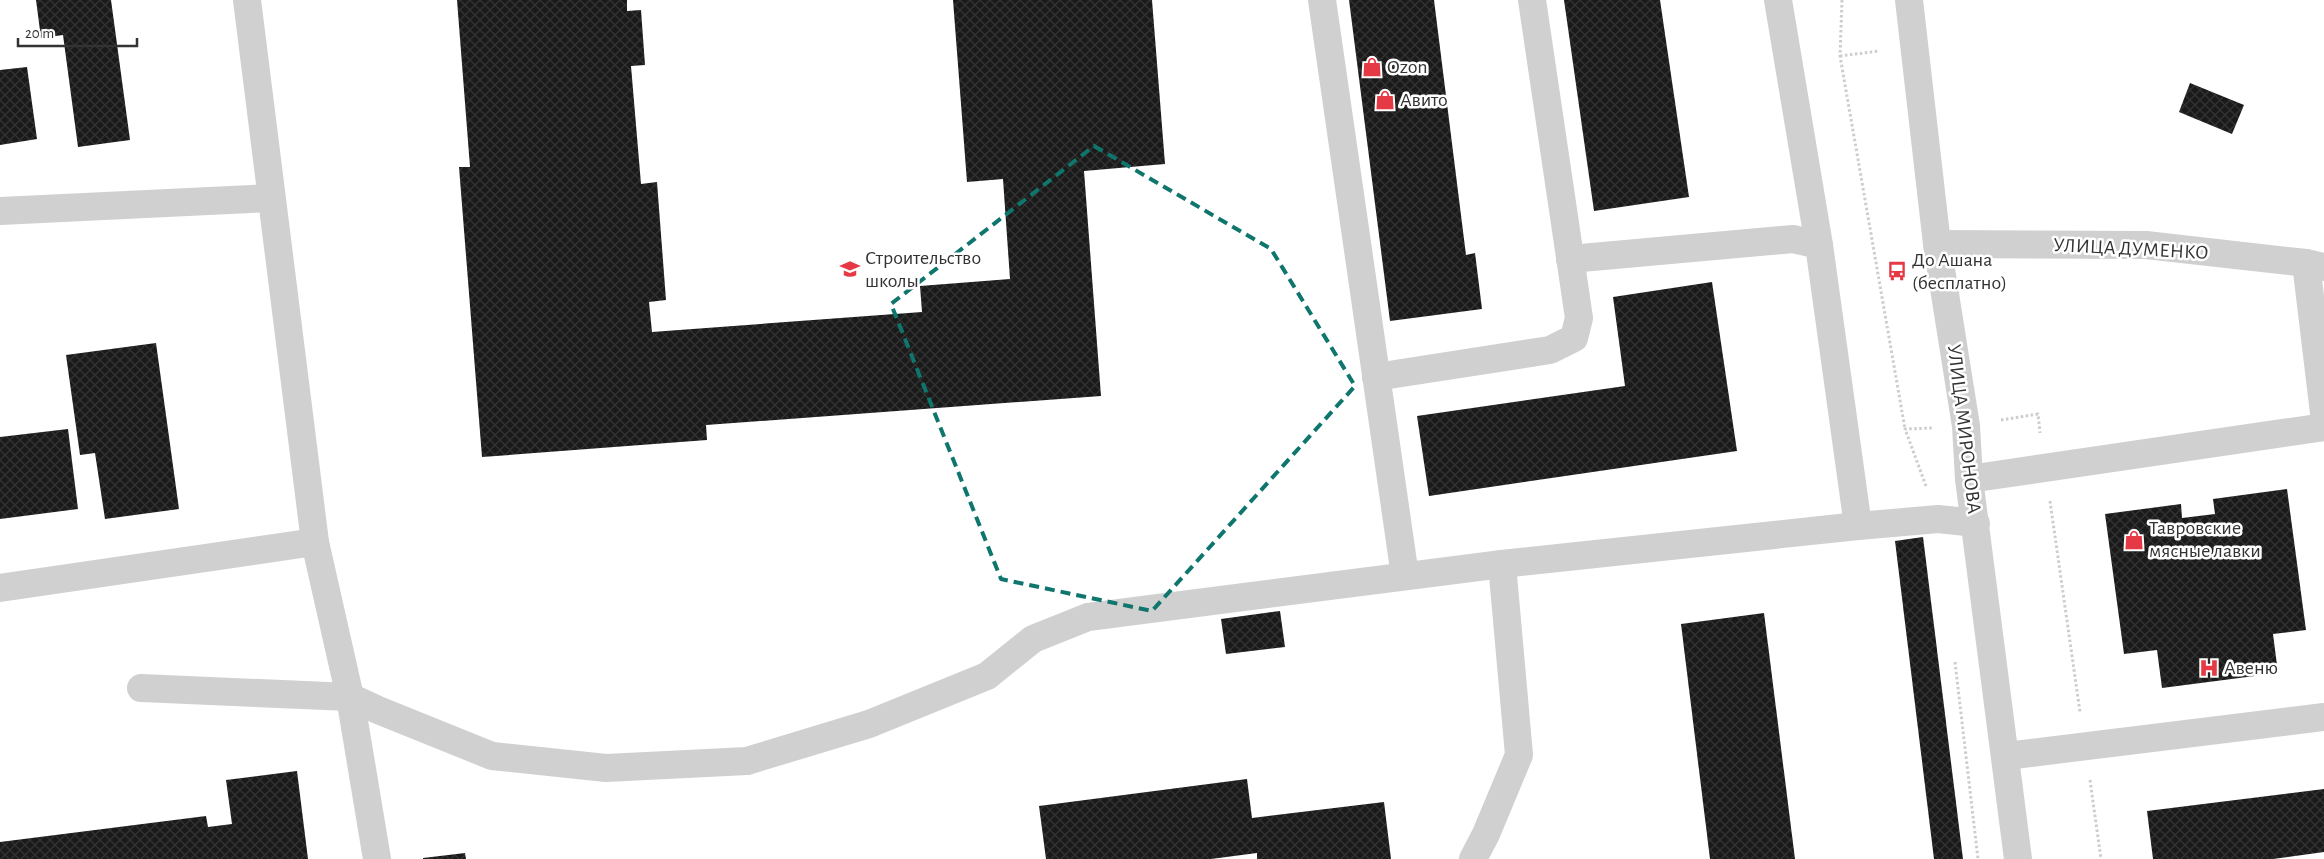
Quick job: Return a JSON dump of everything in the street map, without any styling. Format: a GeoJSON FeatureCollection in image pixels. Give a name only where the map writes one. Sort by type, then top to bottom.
{"type":"FeatureCollection","features":[{"type":"Feature","properties":{"kind":"street"},"geometry":{"type":"LineString","coordinates":[[247,0],[270,198],[315,542],[350,697],[377,859]]}},
{"type":"Feature","properties":{"kind":"street"},"geometry":{"type":"LineString","coordinates":[[1322,0],[1405,576]]}},
{"type":"Feature","properties":{"kind":"street"},"geometry":{"type":"LineString","coordinates":[[1376,377],[1550,350],[1574,338],[1579,318],[1532,0]]}},
{"type":"Feature","properties":{"kind":"street"},"geometry":{"type":"LineString","coordinates":[[1778,0],[1819,245],[1858,526]]}},
{"type":"Feature","properties":{"kind":"street","name":"УЛИЦА МИРОНОВА"},"geometry":{"type":"LineString","coordinates":[[1908,0],[1937,244],[1966,426],[1969,479],[2018,859]]}},
{"type":"Feature","properties":{"kind":"street"},"geometry":{"type":"LineString","coordinates":[[0,210],[270,198]]}},
{"type":"Feature","properties":{"kind":"street"},"geometry":{"type":"LineString","coordinates":[[1570,259],[1793,240],[1819,245]]}},
{"type":"Feature","properties":{"kind":"street","name":"УЛИЦА ДУМЕНКО"},"geometry":{"type":"LineString","coordinates":[[1937,244],[2146,245],[2315,265]]}},
{"type":"Feature","properties":{"kind":"street"},"geometry":{"type":"LineString","coordinates":[[2315,265],[2324,412]]}},
{"type":"Feature","properties":{"kind":"street"},"geometry":{"type":"LineString","coordinates":[[1969,479],[2324,427]]}},
{"type":"Feature","properties":{"kind":"street"},"geometry":{"type":"LineString","coordinates":[[141,688],[350,697],[492,756],[606,768],[747,761],[869,724],[987,676],[1033,638],[1088,617],[1502,564],[1858,526],[1938,519],[1976,522]]}},
{"type":"Feature","properties":{"kind":"street"},"geometry":{"type":"LineString","coordinates":[[0,588],[315,542]]}},
{"type":"Feature","properties":{"kind":"street"},"geometry":{"type":"LineString","coordinates":[[1473,859],[1486,834],[1519,755],[1502,564]]}},
{"type":"Feature","properties":{"kind":"street"},"geometry":{"type":"LineString","coordinates":[[2006,756],[2324,717]]}},
{"type":"Feature","properties":{"kind":"path"},"geometry":{"type":"LineString","coordinates":[[1842,0],[1840,56],[1905,429],[1938,519]]}},
{"type":"Feature","properties":{"kind":"path"},"geometry":{"type":"LineString","coordinates":[[1840,56],[1914,47]]}},
{"type":"Feature","properties":{"kind":"path"},"geometry":{"type":"LineString","coordinates":[[1905,429],[1966,426],[2038,414],[2101,859]]}},
{"type":"Feature","properties":{"kind":"path"},"geometry":{"type":"LineString","coordinates":[[1954,655],[1978,859]]}},
{"type":"Feature","properties":{"kind":"highlighted area"},"geometry":{"type":"Polygon","coordinates":[[[1094,146],[1271,249],[1355,386],[1152,611],[1001,579],[891,304],[1094,146]]]}},
{"type":"Feature","properties":{"kind":"building"},"geometry":{"type":"Polygon","coordinates":[[[36,0],[111,0],[130,140],[78,147],[63,35],[41,38],[36,0]]]}},
{"type":"Feature","properties":{"kind":"building"},"geometry":{"type":"Polygon","coordinates":[[[457,0],[627,0],[627,11],[641,10],[645,65],[631,66],[641,184],[657,182],[666,300],[649,302],[652,332],[922,312],[920,286],[1010,279],[1003,179],[967,182],[953,0],[1152,0],[1165,164],[1084,171],[1101,396],[706,425],[707,440],[482,457],[459,167],[470,167],[457,0]]]}},
{"type":"Feature","properties":{"kind":"building"},"geometry":{"type":"Polygon","coordinates":[[[1349,0],[1434,0],[1466,255],[1475,253],[1482,309],[1390,321],[1349,0]]]}},
{"type":"Feature","properties":{"kind":"building"},"geometry":{"type":"Polygon","coordinates":[[[1564,0],[1660,0],[1689,197],[1594,211],[1564,0]]]}},
{"type":"Feature","properties":{"kind":"building"},"geometry":{"type":"Polygon","coordinates":[[[27,67],[37,139],[0,145],[0,70],[27,67]]]}},
{"type":"Feature","properties":{"kind":"building"},"geometry":{"type":"Polygon","coordinates":[[[2190,83],[2244,105],[2232,134],[2179,112],[2190,83]]]}},
{"type":"Feature","properties":{"kind":"building"},"geometry":{"type":"Polygon","coordinates":[[[1712,282],[1737,451],[1429,496],[1417,416],[1625,386],[1613,297],[1712,282]]]}},
{"type":"Feature","properties":{"kind":"building"},"geometry":{"type":"Polygon","coordinates":[[[156,343],[179,509],[105,519],[95,453],[80,455],[66,355],[156,343]]]}},
{"type":"Feature","properties":{"kind":"building"},"geometry":{"type":"Polygon","coordinates":[[[68,429],[78,509],[0,519],[0,437],[68,429]]]}},
{"type":"Feature","properties":{"kind":"building"},"geometry":{"type":"Polygon","coordinates":[[[2287,489],[2306,630],[2273,634],[2278,673],[2162,688],[2157,650],[2124,654],[2105,514],[2181,504],[2182,518],[2215,514],[2213,499],[2287,489]]]}},
{"type":"Feature","properties":{"kind":"building"},"geometry":{"type":"Polygon","coordinates":[[[1923,537],[1963,859],[1934,859],[1895,541],[1923,537]]]}},
{"type":"Feature","properties":{"kind":"building"},"geometry":{"type":"Polygon","coordinates":[[[1280,611],[1285,647],[1226,654],[1221,619],[1280,611]]]}},
{"type":"Feature","properties":{"kind":"building"},"geometry":{"type":"Polygon","coordinates":[[[1764,613],[1795,859],[1710,859],[1681,624],[1764,613]]]}},
{"type":"Feature","properties":{"kind":"building"},"geometry":{"type":"Polygon","coordinates":[[[297,771],[308,859],[0,859],[0,842],[206,816],[208,827],[232,824],[226,780],[297,771]]]}},
{"type":"Feature","properties":{"kind":"building"},"geometry":{"type":"Polygon","coordinates":[[[1247,779],[1252,818],[1384,802],[1391,859],[1257,859],[1257,853],[1211,859],[1046,859],[1039,806],[1247,779]]]}},
{"type":"Feature","properties":{"kind":"building"},"geometry":{"type":"Polygon","coordinates":[[[2324,789],[2324,852],[2273,859],[2153,859],[2147,811],[2324,789]]]}},
{"type":"Feature","properties":{"kind":"building"},"geometry":{"type":"Polygon","coordinates":[[[465,853],[466,859],[423,859],[423,858],[465,853]]]}},
{"type":"Feature","properties":{"kind":"place","name":"Ozon"},"geometry":{"type":"Point","coordinates":[1372,67]}},
{"type":"Feature","properties":{"kind":"place","name":"Авито"},"geometry":{"type":"Point","coordinates":[1385,100]}},
{"type":"Feature","properties":{"kind":"place","name":"Строительство школы"},"geometry":{"type":"Point","coordinates":[850,269]}},
{"type":"Feature","properties":{"kind":"place","name":"До Ашана (бесплатно)"},"geometry":{"type":"Point","coordinates":[1897,271]}},
{"type":"Feature","properties":{"kind":"place","name":"Тавровские мясные лавки"},"geometry":{"type":"Point","coordinates":[2134,540]}},
{"type":"Feature","properties":{"kind":"place","name":"Авеню"},"geometry":{"type":"Point","coordinates":[2209,668]}}]}
